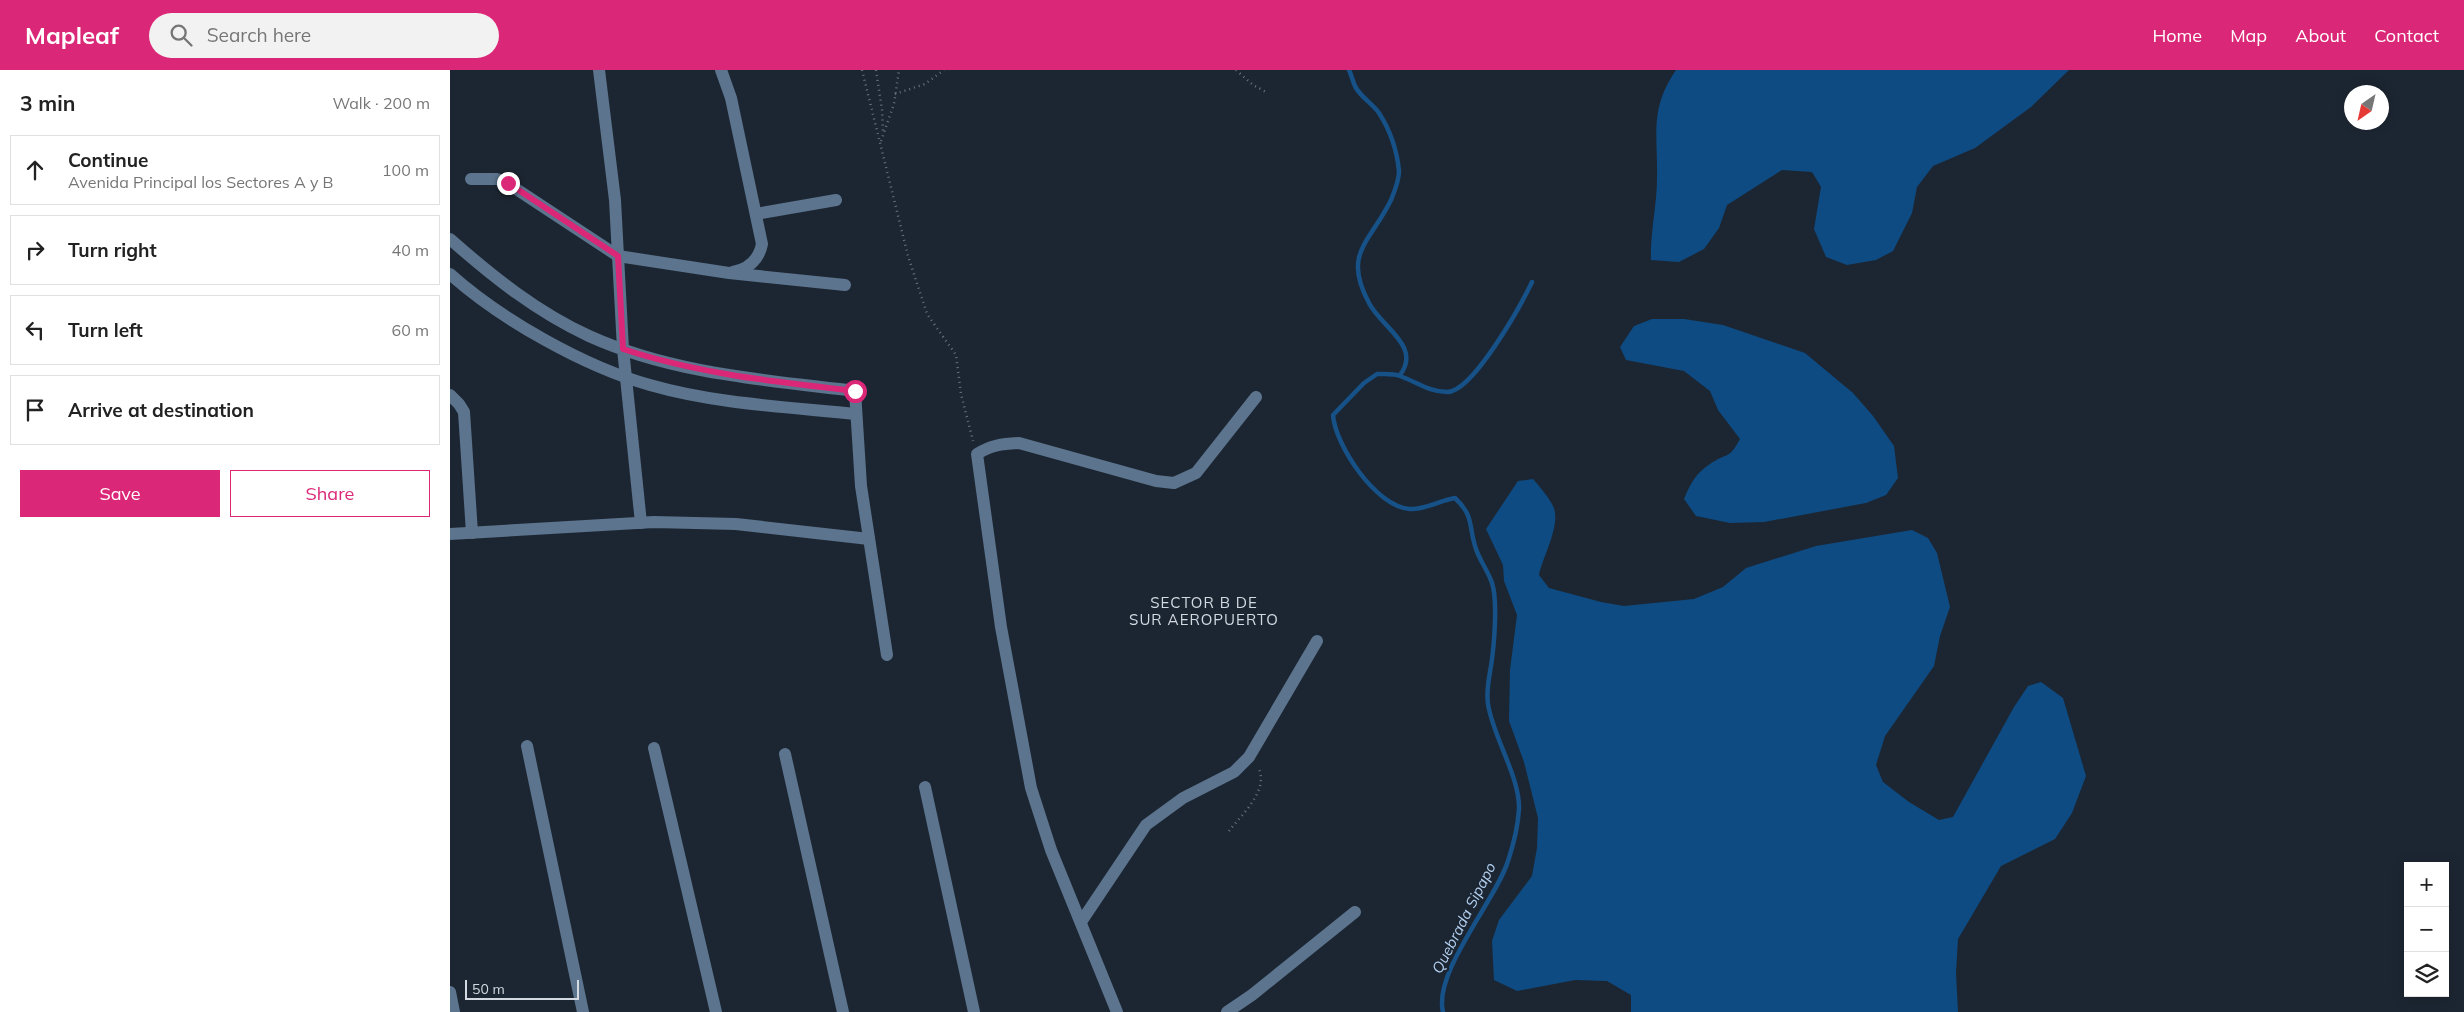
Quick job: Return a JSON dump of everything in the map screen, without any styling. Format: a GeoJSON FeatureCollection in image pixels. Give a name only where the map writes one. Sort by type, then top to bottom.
{"type":"FeatureCollection","features":[{"type":"Feature","properties":{"kind":"street"},"geometry":{"type":"LineString","coordinates":[[599,70],[615,200],[623,349],[641,522]]}},
{"type":"Feature","properties":{"kind":"street"},"geometry":{"type":"LineString","coordinates":[[721,70],[731,98],[762,244],[760,251],[749,266],[729,273]]}},
{"type":"Feature","properties":{"kind":"street"},"geometry":{"type":"LineString","coordinates":[[471,179],[497,179],[508,183],[618,256],[729,273],[845,285]]}},
{"type":"Feature","properties":{"kind":"street"},"geometry":{"type":"LineString","coordinates":[[756,214],[836,200]]}},
{"type":"Feature","properties":{"kind":"street"},"geometry":{"type":"LineString","coordinates":[[450,239],[508,288],[538,308],[589,336],[623,349],[674,364],[705,370],[855,391],[860,477],[887,655]]}},
{"type":"Feature","properties":{"kind":"street"},"geometry":{"type":"LineString","coordinates":[[450,274],[478,298],[523,327],[627,378],[649,385],[714,399],[856,414]]}},
{"type":"Feature","properties":{"kind":"street"},"geometry":{"type":"LineString","coordinates":[[450,396],[459,404],[464,412],[472,533]]}},
{"type":"Feature","properties":{"kind":"street"},"geometry":{"type":"LineString","coordinates":[[1117,1012],[1051,850],[1031,788],[1001,627],[977,454],[988,447],[999,444],[1019,443],[1156,481],[1174,483],[1196,473],[1256,397]]}},
{"type":"Feature","properties":{"kind":"street"},"geometry":{"type":"LineString","coordinates":[[450,534],[641,522],[736,524],[869,539]]}},
{"type":"Feature","properties":{"kind":"street"},"geometry":{"type":"LineString","coordinates":[[1081,922],[1126,851],[1146,825],[1183,798],[1234,772],[1249,757],[1317,640]]}},
{"type":"Feature","properties":{"kind":"street"},"geometry":{"type":"LineString","coordinates":[[527,746],[583,1012]]}},
{"type":"Feature","properties":{"kind":"street"},"geometry":{"type":"LineString","coordinates":[[654,748],[716,1012]]}},
{"type":"Feature","properties":{"kind":"street"},"geometry":{"type":"LineString","coordinates":[[784,754],[843,1012]]}},
{"type":"Feature","properties":{"kind":"street"},"geometry":{"type":"LineString","coordinates":[[925,787],[974,1012]]}},
{"type":"Feature","properties":{"kind":"street"},"geometry":{"type":"LineString","coordinates":[[1227,1012],[1252,995],[1355,912]]}},
{"type":"Feature","properties":{"kind":"street"},"geometry":{"type":"LineString","coordinates":[[450,992],[454,1012]]}},
{"type":"Feature","properties":{"kind":"path"},"geometry":{"type":"LineString","coordinates":[[862,70],[908,256],[932,324],[956,354],[961,394],[977,454]]}},
{"type":"Feature","properties":{"kind":"path"},"geometry":{"type":"LineString","coordinates":[[876,70],[884,128],[880,142]]}},
{"type":"Feature","properties":{"kind":"path"},"geometry":{"type":"LineString","coordinates":[[880,142],[896,94],[899,70]]}},
{"type":"Feature","properties":{"kind":"path"},"geometry":{"type":"LineString","coordinates":[[896,94],[925,84],[944,70]]}},
{"type":"Feature","properties":{"kind":"path"},"geometry":{"type":"LineString","coordinates":[[1236,70],[1253,85],[1268,93]]}},
{"type":"Feature","properties":{"kind":"path"},"geometry":{"type":"LineString","coordinates":[[1229,831],[1260,789],[1262,780],[1259,768],[1249,757]]}},
{"type":"Feature","properties":{"kind":"shaded area"},"geometry":{"type":"Polygon","coordinates":[[[1676,70],[2069,70],[2031,107],[1975,148],[1933,166],[1917,187],[1912,213],[1893,251],[1876,260],[1847,265],[1826,257],[1814,229],[1821,187],[1812,172],[1782,170],[1727,205],[1719,228],[1704,249],[1679,262],[1651,260],[1657,188],[1656,136],[1658,110],[1667,84],[1676,70]]]}},
{"type":"Feature","properties":{"kind":"shaded area"},"geometry":{"type":"Polygon","coordinates":[[[1652,319],[1684,319],[1723,325],[1805,353],[1853,393],[1873,416],[1894,446],[1898,478],[1886,495],[1866,503],[1764,522],[1730,523],[1696,516],[1684,499],[1691,484],[1705,467],[1730,453],[1740,439],[1718,410],[1710,391],[1684,371],[1626,360],[1620,347],[1634,326],[1652,319]]]}},
{"type":"Feature","properties":{"kind":"shaded area"},"geometry":{"type":"Polygon","coordinates":[[[1533,479],[1548,497],[1555,511],[1554,529],[1539,575],[1549,588],[1624,606],[1694,599],[1723,587],[1746,568],[1816,546],[1912,530],[1928,538],[1937,553],[1950,607],[1940,636],[1934,666],[1885,736],[1876,765],[1883,782],[1909,802],[1939,820],[1953,817],[2014,707],[2028,686],[2041,682],[2063,698],[2086,776],[2072,813],[2055,839],[2001,866],[1958,939],[1956,973],[1958,1012],[1631,1012],[1631,995],[1607,981],[1575,980],[1517,991],[1494,980],[1492,941],[1499,920],[1532,876],[1537,848],[1538,818],[1524,762],[1509,721],[1510,670],[1517,615],[1504,581],[1503,565],[1486,529],[1518,481],[1533,479]]]}},
{"type":"Feature","properties":{"kind":"waterway","name":"Quebrada Sipapo"},"geometry":{"type":"LineString","coordinates":[[1349,70],[1356,88],[1377,110],[1383,120],[1395,148],[1398,163],[1398,182],[1383,215],[1362,249],[1358,272],[1361,286],[1369,303],[1403,346],[1406,355],[1405,365],[1400,375]]}},
{"type":"Feature","properties":{"kind":"waterway","name":"Quebrada Sipapo"},"geometry":{"type":"LineString","coordinates":[[1443,1012],[1442,996],[1447,977],[1508,861],[1519,809],[1511,770],[1495,730],[1488,704],[1495,624],[1494,591],[1476,549],[1466,511],[1455,498],[1416,509],[1397,506],[1384,498],[1359,472],[1349,457],[1335,428],[1333,415],[1364,383],[1377,374],[1397,375],[1429,389],[1441,392],[1458,388],[1470,378],[1495,346],[1532,282]]}},
{"type":"Feature","properties":{"kind":"district","name":"SECTOR B DE SUR AEROPUERTO"},"geometry":{"type":"Point","coordinates":[1204,612]}},
{"type":"Feature","properties":{"kind":"route"},"geometry":{"type":"LineString","coordinates":[[508,183],[618,256],[623,349],[674,364],[705,370],[855,391]]}}]}
